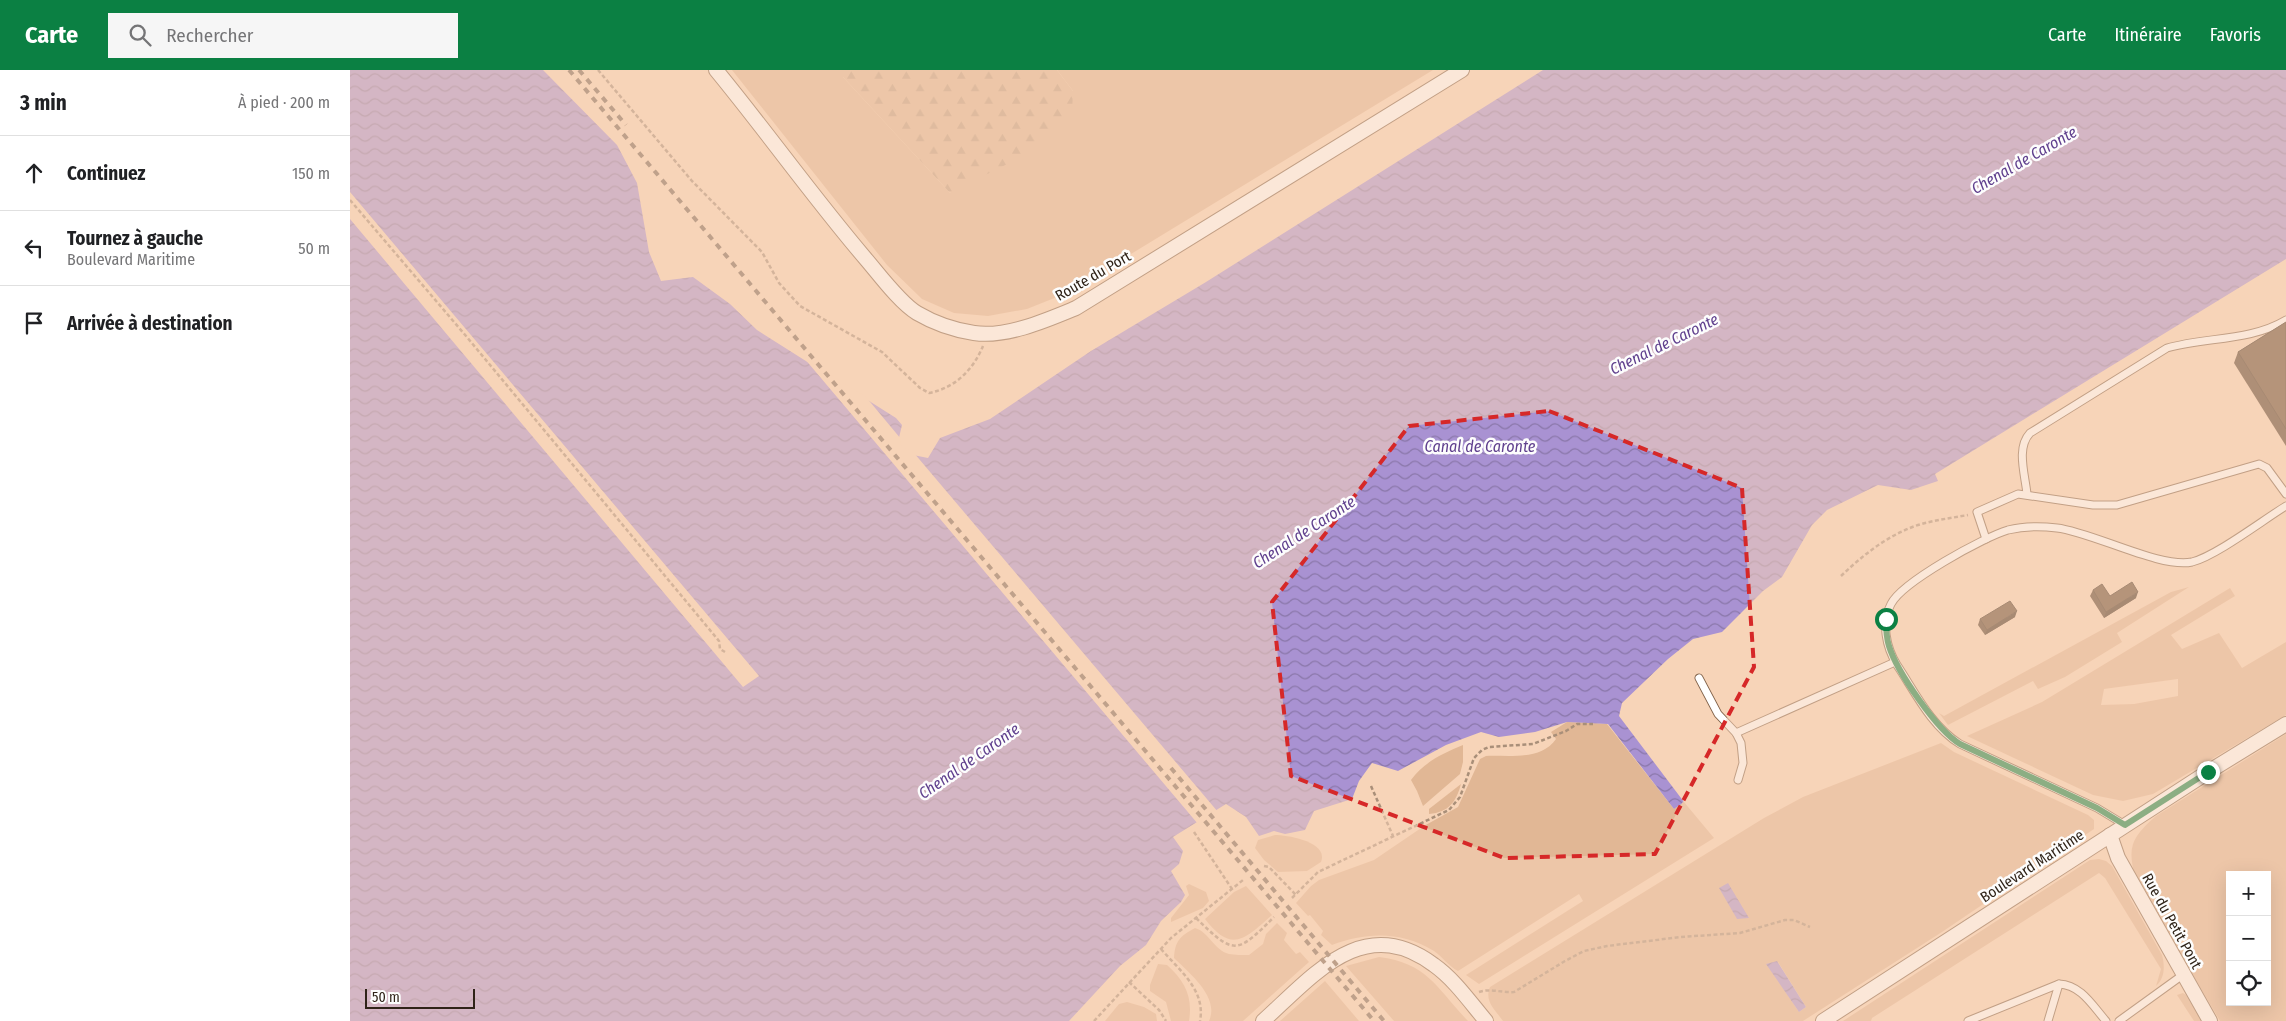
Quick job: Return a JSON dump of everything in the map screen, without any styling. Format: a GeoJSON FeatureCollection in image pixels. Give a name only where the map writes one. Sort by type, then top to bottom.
{"type":"FeatureCollection","features":[{"type":"Feature","properties":{"kind":"street","name":"Route du Port"},"geometry":{"type":"LineString","coordinates":[[716,70],[842,232],[915,312],[946,326],[976,333],[1006,331],[1040,322],[1076,308],[1462,70]]}},
{"type":"Feature","properties":{"kind":"street","name":"Boulevard Maritime"},"geometry":{"type":"LineString","coordinates":[[1823,1021],[2125,825],[2286,724]]}},
{"type":"Feature","properties":{"kind":"street","name":"Rue du Petit Pont"},"geometry":{"type":"LineString","coordinates":[[2110,835],[2118,858],[2210,1021]]}},
{"type":"Feature","properties":{"kind":"street"},"geometry":{"type":"LineString","coordinates":[[1263,1021],[1328,963],[1355,949],[1373,946],[1390,946],[1421,956],[1436,966],[1486,1021]]}},
{"type":"Feature","properties":{"kind":"lane"},"geometry":{"type":"LineString","coordinates":[[2027,494],[2022,448],[2023,440],[2030,433],[2167,348],[2189,342],[2264,332],[2286,320]]}},
{"type":"Feature","properties":{"kind":"lane"},"geometry":{"type":"LineString","coordinates":[[1986,539],[1976,512],[2009,497],[2027,494],[2093,505],[2117,505],[2259,464],[2268,468],[2286,494]]}},
{"type":"Feature","properties":{"kind":"lane"},"geometry":{"type":"LineString","coordinates":[[2125,825],[2097,808],[1954,740],[1932,717],[1895,662],[1886,634],[1886,619],[1891,603],[1902,589],[1957,555],[1986,539],[2008,530],[2026,527],[2059,528],[2157,558],[2176,562],[2191,562],[2207,556],[2286,506]]}},
{"type":"Feature","properties":{"kind":"lane"},"geometry":{"type":"LineString","coordinates":[[1736,733],[1895,662]]}},
{"type":"Feature","properties":{"kind":"lane"},"geometry":{"type":"LineString","coordinates":[[1699,678],[1718,714],[1736,733],[1743,752],[1743,764],[1738,780]]}},
{"type":"Feature","properties":{"kind":"lane"},"geometry":{"type":"LineString","coordinates":[[2119,1021],[2184,974]]}},
{"type":"Feature","properties":{"kind":"lane"},"geometry":{"type":"LineString","coordinates":[[2048,1021],[2059,984]]}},
{"type":"Feature","properties":{"kind":"lane"},"geometry":{"type":"LineString","coordinates":[[1968,1021],[2059,984],[2070,984],[2078,989],[2106,1021]]}},
{"type":"Feature","properties":{"kind":"path"},"geometry":{"type":"LineString","coordinates":[[598,70],[692,181],[762,252],[779,283],[800,306],[882,352],[920,388],[929,393],[952,385],[967,373],[978,358],[986,332]]}},
{"type":"Feature","properties":{"kind":"path"},"geometry":{"type":"LineString","coordinates":[[350,200],[466,336],[713,634],[719,642],[720,649],[725,652]]}},
{"type":"Feature","properties":{"kind":"path"},"geometry":{"type":"LineString","coordinates":[[1841,576],[1860,558],[1883,542],[1908,530],[1934,521],[1976,512]]}},
{"type":"Feature","properties":{"kind":"path"},"geometry":{"type":"LineString","coordinates":[[1292,898],[1318,872],[1449,810],[1456,804],[1474,758],[1482,750],[1489,747],[1533,744],[1577,724],[1593,724]]}},
{"type":"Feature","properties":{"kind":"path"},"geometry":{"type":"LineString","coordinates":[[1371,786],[1393,836]]}},
{"type":"Feature","properties":{"kind":"path"},"geometry":{"type":"LineString","coordinates":[[1194,832],[1232,889]]}},
{"type":"Feature","properties":{"kind":"path"},"geometry":{"type":"LineString","coordinates":[[1264,866],[1269,868],[1296,895]]}},
{"type":"Feature","properties":{"kind":"path"},"geometry":{"type":"LineString","coordinates":[[1094,1021],[1161,949],[1243,880]]}},
{"type":"Feature","properties":{"kind":"path"},"geometry":{"type":"LineString","coordinates":[[1196,918],[1228,946],[1236,947],[1252,940],[1274,917]]}},
{"type":"Feature","properties":{"kind":"path"},"geometry":{"type":"LineString","coordinates":[[1467,999],[1487,990],[1504,993],[1514,992],[1565,961],[1584,952],[1607,946],[1681,937],[1740,933],[1785,920],[1794,920],[1810,927]]}},
{"type":"Feature","properties":{"kind":"path"},"geometry":{"type":"LineString","coordinates":[[1161,949],[1194,986],[1200,998],[1202,1011],[1200,1021]]}},
{"type":"Feature","properties":{"kind":"path"},"geometry":{"type":"LineString","coordinates":[[1129,982],[1159,1010],[1166,1021]]}},
{"type":"Feature","properties":{"kind":"highlighted area"},"geometry":{"type":"Polygon","coordinates":[[[1549,411],[1742,488],[1754,667],[1655,854],[1504,858],[1291,776],[1272,602],[1409,426],[1549,411]]]}},
{"type":"Feature","properties":{"kind":"green space"},"geometry":{"type":"Polygon","coordinates":[[[732,70],[843,70],[843,77],[950,193],[1073,91],[1057,70],[1433,70],[1067,293],[1027,309],[988,316],[954,313],[922,299],[887,265],[732,70]]]}},
{"type":"Feature","properties":{"kind":"green space"},"geometry":{"type":"Polygon","coordinates":[[[843,70],[1057,70],[1073,91],[1072,113],[1035,150],[950,193],[843,77],[843,70]]]}},
{"type":"Feature","properties":{"kind":"green space"},"geometry":{"type":"Polygon","coordinates":[[[2189,587],[2117,633],[2122,642],[2065,677],[2038,689],[2033,681],[1948,725],[1939,713],[1944,716],[2171,592],[2189,587]]]}},
{"type":"Feature","properties":{"kind":"green space"},"geometry":{"type":"Polygon","coordinates":[[[2230,588],[2235,596],[2171,635],[2182,649],[2219,633],[2242,668],[2286,642],[2286,715],[2153,794],[2123,801],[2093,795],[1967,736],[2042,702],[2230,588]],[[2178,679],[2104,689],[2101,705],[2134,704],[2178,696],[2178,679]]]}},
{"type":"Feature","properties":{"kind":"green space"},"geometry":{"type":"Polygon","coordinates":[[[1567,722],[1607,724],[1674,809],[1684,802],[1714,838],[1479,984],[1466,975],[1583,901],[1579,894],[1458,971],[1434,951],[1422,944],[1396,937],[1371,936],[1332,945],[1321,935],[1323,931],[1310,915],[1308,916],[1296,903],[1319,880],[1374,860],[1424,826],[1458,807],[1480,759],[1486,756],[1514,756],[1542,751],[1556,739],[1551,732],[1567,722]]]}},
{"type":"Feature","properties":{"kind":"green space"},"geometry":{"type":"Polygon","coordinates":[[[2286,734],[2286,1021],[2220,1021],[2135,877],[2132,850],[2133,843],[2141,830],[2156,816],[2286,734]]]}},
{"type":"Feature","properties":{"kind":"green space"},"geometry":{"type":"Polygon","coordinates":[[[1941,743],[1954,752],[2088,815],[2094,820],[2094,829],[1942,932],[1803,1021],[1503,1021],[1494,1009],[1488,997],[1490,987],[1764,818],[1803,797],[1941,743]],[[1778,962],[1767,964],[1799,1012],[1806,1007],[1778,962]]]}},
{"type":"Feature","properties":{"kind":"green space"},"geometry":{"type":"Polygon","coordinates":[[[1463,745],[1463,762],[1460,774],[1423,806],[1411,780],[1421,768],[1434,759],[1463,745]]]}},
{"type":"Feature","properties":{"kind":"green space"},"geometry":{"type":"Polygon","coordinates":[[[1461,784],[1457,796],[1451,805],[1442,811],[1429,814],[1429,809],[1461,784]]]}},
{"type":"Feature","properties":{"kind":"green space"},"geometry":{"type":"Polygon","coordinates":[[[1275,835],[1297,838],[1313,845],[1319,849],[1322,855],[1321,862],[1307,871],[1278,872],[1264,860],[1255,848],[1258,840],[1275,835]]]}},
{"type":"Feature","properties":{"kind":"green space"},"geometry":{"type":"Polygon","coordinates":[[[2099,859],[2106,861],[2112,866],[2162,955],[2164,972],[2156,986],[2161,969],[2105,878],[2099,873],[1872,1018],[1871,1021],[1843,1021],[2090,860],[2099,859]]]}},
{"type":"Feature","properties":{"kind":"green space"},"geometry":{"type":"Polygon","coordinates":[[[1189,884],[1206,892],[1209,901],[1203,908],[1171,922],[1171,918],[1189,895],[1186,886],[1189,884]]]}},
{"type":"Feature","properties":{"kind":"green space"},"geometry":{"type":"Polygon","coordinates":[[[1246,886],[1272,915],[1246,936],[1238,939],[1223,937],[1205,919],[1234,892],[1246,886]]]}},
{"type":"Feature","properties":{"kind":"green space"},"geometry":{"type":"Polygon","coordinates":[[[1277,923],[1287,933],[1284,940],[1296,954],[1300,952],[1309,962],[1243,1021],[1209,1021],[1211,1012],[1207,994],[1195,978],[1174,958],[1179,940],[1195,928],[1204,933],[1224,952],[1249,955],[1263,944],[1266,934],[1277,923]]]}},
{"type":"Feature","properties":{"kind":"green space"},"geometry":{"type":"Polygon","coordinates":[[[1379,957],[1396,960],[1421,971],[1468,1021],[1394,1021],[1346,966],[1379,957]]]}},
{"type":"Feature","properties":{"kind":"green space"},"geometry":{"type":"Polygon","coordinates":[[[1158,964],[1167,965],[1183,983],[1189,997],[1189,1021],[1171,1021],[1166,1002],[1150,991],[1150,985],[1158,964]]]}},
{"type":"Feature","properties":{"kind":"green space"},"geometry":{"type":"Polygon","coordinates":[[[1325,981],[1359,1021],[1280,1021],[1325,981]]]}},
{"type":"Feature","properties":{"kind":"green space"},"geometry":{"type":"Polygon","coordinates":[[[2183,993],[2202,1021],[2194,1021],[2177,995],[2183,993]]]}},
{"type":"Feature","properties":{"kind":"green space"},"geometry":{"type":"Polygon","coordinates":[[[1127,1002],[1144,1007],[1156,1014],[1157,1021],[1105,1021],[1119,1004],[1127,1002]]]}},
{"type":"Feature","properties":{"kind":"water","name":"Canal de Caronte"},"geometry":{"type":"Polygon","coordinates":[[[350,70],[543,70],[617,145],[637,183],[649,252],[661,281],[693,277],[730,304],[757,330],[896,418],[902,425],[897,446],[913,455],[928,458],[940,438],[990,419],[1091,351],[1206,282],[1543,70],[2286,70],[2286,259],[1935,474],[1938,481],[1911,490],[1878,485],[1827,510],[1812,525],[1782,577],[1763,591],[1722,632],[1693,639],[1668,659],[1622,703],[1619,716],[1684,802],[1674,809],[1608,724],[1567,722],[1535,732],[1499,737],[1481,732],[1446,745],[1398,771],[1372,763],[1359,781],[1352,799],[1314,811],[1305,830],[1285,834],[1274,831],[1259,836],[1246,817],[1226,804],[1173,837],[1183,851],[1179,864],[1171,871],[1185,895],[1181,902],[1161,921],[1146,945],[1120,966],[1069,1021],[350,1021],[350,219],[743,687],[759,676],[350,192],[350,70]]]}},
{"type":"Feature","properties":{"kind":"water"},"geometry":{"type":"Polygon","coordinates":[[[1728,883],[1749,918],[1737,919],[1719,888],[1728,883]]]}},
{"type":"Feature","properties":{"kind":"water"},"geometry":{"type":"Polygon","coordinates":[[[1777,961],[1806,1007],[1799,1012],[1766,964],[1777,961]]]}},
{"type":"Feature","properties":{"kind":"pier"},"geometry":{"type":"Polygon","coordinates":[[[804,358],[866,397],[901,439],[900,445],[914,453],[1218,812],[1198,824],[804,358]]]}},
{"type":"Feature","properties":{"kind":"building"},"geometry":{"type":"Polygon","coordinates":[[[2286,322],[2286,429],[2238,352],[2286,322]]]}},
{"type":"Feature","properties":{"kind":"building"},"geometry":{"type":"Polygon","coordinates":[[[2132,582],[2138,592],[2106,612],[2093,590],[2102,584],[2110,596],[2132,582]]]}},
{"type":"Feature","properties":{"kind":"building"},"geometry":{"type":"Polygon","coordinates":[[[2010,601],[2017,611],[1987,630],[1980,619],[2010,601]]]}},
{"type":"Feature","properties":{"kind":"railway"},"geometry":{"type":"LineString","coordinates":[[569,70],[1374,1021]]}},
{"type":"Feature","properties":{"kind":"railway"},"geometry":{"type":"LineString","coordinates":[[579,70],[626,125]]}},
{"type":"Feature","properties":{"kind":"railway"},"geometry":{"type":"LineString","coordinates":[[1171,768],[1384,1021]]}},
{"type":"Feature","properties":{"kind":"route"},"geometry":{"type":"LineString","coordinates":[[1886,619],[1886,634],[1895,662],[1944,732],[1960,744],[2097,808],[2125,825],[2208,772]]}},
{"type":"Feature","properties":{"kind":"water label","name":"Chenal de Caronte"},"geometry":{"type":"Point","coordinates":[2024,160]}},
{"type":"Feature","properties":{"kind":"water label","name":"Chenal de Caronte"},"geometry":{"type":"Point","coordinates":[1664,344]}},
{"type":"Feature","properties":{"kind":"water label","name":"Chenal de Caronte"},"geometry":{"type":"Point","coordinates":[1304,532]}},
{"type":"Feature","properties":{"kind":"water label","name":"Chenal de Caronte"},"geometry":{"type":"Point","coordinates":[969,761]}}]}
